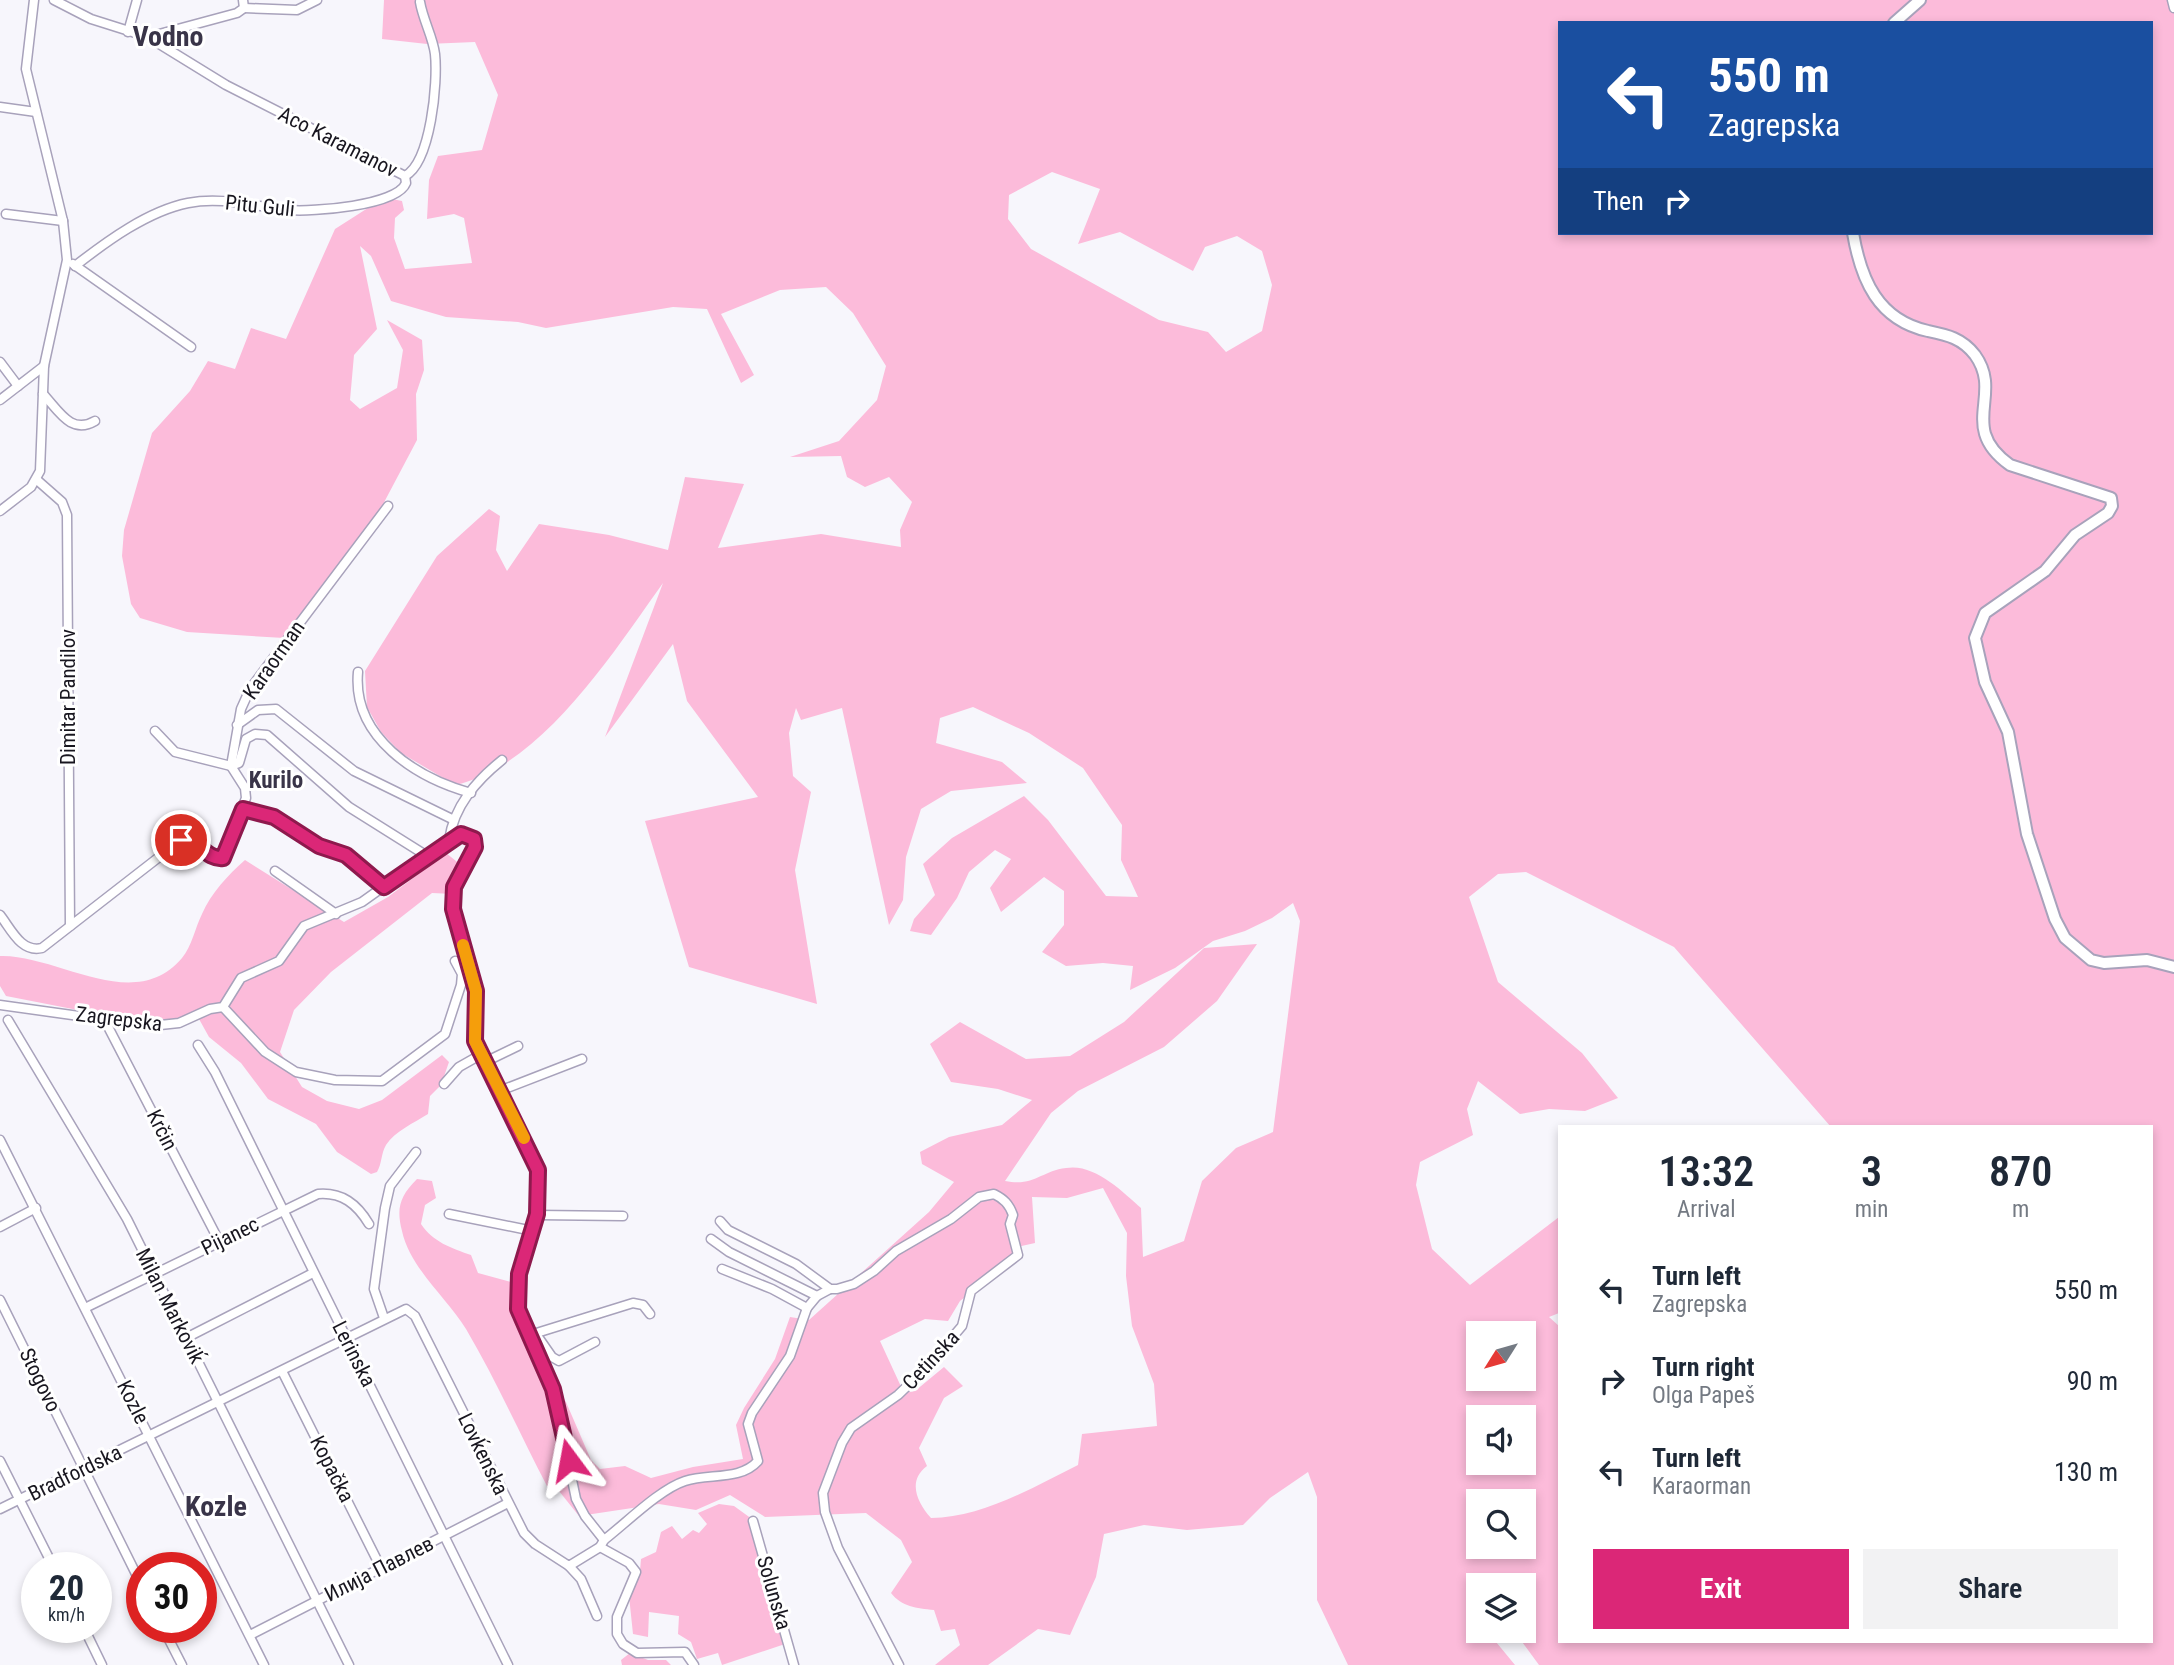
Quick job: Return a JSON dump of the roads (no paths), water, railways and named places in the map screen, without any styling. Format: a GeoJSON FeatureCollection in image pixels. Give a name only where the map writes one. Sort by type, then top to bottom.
{"type":"FeatureCollection","features":[{"type":"Feature","properties":{"kind":"main road"},"geometry":{"type":"LineString","coordinates":[[1896,21],[1920,0]]}},
{"type":"Feature","properties":{"kind":"main road"},"geometry":{"type":"LineString","coordinates":[[1853,235],[1858,261],[1877,302],[1901,323],[1958,339],[1977,358],[1983,370],[1982,432],[1997,456],[2010,465],[2111,498],[2112,506],[2108,513],[2075,535],[2045,571],[1984,613],[1975,638],[1985,682],[2008,732],[2035,859],[2055,919],[2065,938],[2091,960],[2104,963],[2147,960],[2174,967]]}},
{"type":"Feature","properties":{"kind":"street"},"geometry":{"type":"LineString","coordinates":[[0,511],[37,480],[44,366],[67,260],[63,221],[25,60],[34,0]]}},
{"type":"Feature","properties":{"kind":"street","name":"Aco Karamanov"},"geometry":{"type":"LineString","coordinates":[[54,0],[128,32],[148,37],[226,85],[405,176],[424,155],[429,132],[435,54],[420,2]]}},
{"type":"Feature","properties":{"kind":"street"},"geometry":{"type":"LineString","coordinates":[[128,32],[137,0]]}},
{"type":"Feature","properties":{"kind":"street","name":"Aco Karamanov"},"geometry":{"type":"LineString","coordinates":[[148,37],[237,13],[244,4],[297,10],[317,0]]}},
{"type":"Feature","properties":{"kind":"street"},"geometry":{"type":"LineString","coordinates":[[2172,0],[2174,8]]}},
{"type":"Feature","properties":{"kind":"street"},"geometry":{"type":"LineString","coordinates":[[0,107],[36,112]]}},
{"type":"Feature","properties":{"kind":"street","name":"Pitu Guli"},"geometry":{"type":"LineString","coordinates":[[75,266],[122,233],[186,203],[227,200],[291,211],[341,208],[382,200],[400,191],[406,183],[405,176]]}},
{"type":"Feature","properties":{"kind":"street"},"geometry":{"type":"LineString","coordinates":[[6,215],[63,221]]}},
{"type":"Feature","properties":{"kind":"street"},"geometry":{"type":"LineString","coordinates":[[67,260],[191,347]]}},
{"type":"Feature","properties":{"kind":"street"},"geometry":{"type":"LineString","coordinates":[[0,362],[18,386]]}},
{"type":"Feature","properties":{"kind":"street"},"geometry":{"type":"LineString","coordinates":[[0,400],[44,366]]}},
{"type":"Feature","properties":{"kind":"street"},"geometry":{"type":"LineString","coordinates":[[43,394],[76,427],[84,428],[95,421]]}},
{"type":"Feature","properties":{"kind":"street","name":"Dimitar Pandilov"},"geometry":{"type":"LineString","coordinates":[[37,480],[62,502],[67,515],[70,926]]}},
{"type":"Feature","properties":{"kind":"street","name":"Karaorman"},"geometry":{"type":"LineString","coordinates":[[231,766],[240,709],[259,673],[388,506]]}},
{"type":"Feature","properties":{"kind":"street"},"geometry":{"type":"LineString","coordinates":[[358,672],[361,703],[382,742],[401,760],[435,781],[471,793]]}},
{"type":"Feature","properties":{"kind":"street"},"geometry":{"type":"LineString","coordinates":[[237,725],[258,710],[276,709],[354,771],[452,819]]}},
{"type":"Feature","properties":{"kind":"street"},"geometry":{"type":"LineString","coordinates":[[155,731],[174,752],[231,766],[239,763],[246,739],[255,734],[267,735],[349,807],[427,856]]}},
{"type":"Feature","properties":{"kind":"street"},"geometry":{"type":"LineString","coordinates":[[449,840],[452,819],[480,778],[502,760]]}},
{"type":"Feature","properties":{"kind":"street"},"geometry":{"type":"LineString","coordinates":[[0,915],[24,946],[41,948],[181,840],[190,840],[211,856],[223,858],[247,792],[231,766]]}},
{"type":"Feature","properties":{"kind":"street"},"geometry":{"type":"LineString","coordinates":[[243,809],[274,817],[319,846],[346,855],[384,887]]}},
{"type":"Feature","properties":{"kind":"street"},"geometry":{"type":"LineString","coordinates":[[454,961],[462,974],[461,985],[445,1034],[382,1081],[335,1080],[296,1072],[255,1043],[223,1007],[232,995],[237,981],[279,961],[304,926],[336,914],[384,887],[449,840],[461,834],[470,836],[476,842],[456,881],[453,900],[458,932],[476,991],[474,1035],[538,1170],[537,1214],[517,1288],[521,1321],[552,1357],[559,1361],[596,1342]]}},
{"type":"Feature","properties":{"kind":"street"},"geometry":{"type":"LineString","coordinates":[[275,871],[336,914]]}},
{"type":"Feature","properties":{"kind":"street","name":"Zagrepska"},"geometry":{"type":"LineString","coordinates":[[0,1004],[167,1027],[223,1007]]}},
{"type":"Feature","properties":{"kind":"street","name":"Krčin"},"geometry":{"type":"LineString","coordinates":[[104,1018],[219,1241]]}},
{"type":"Feature","properties":{"kind":"street","name":"Milan Markoviḱ"},"geometry":{"type":"LineString","coordinates":[[8,1020],[107,1183],[349,1665]]}},
{"type":"Feature","properties":{"kind":"street","name":"Lerinska"},"geometry":{"type":"LineString","coordinates":[[198,1045],[215,1072],[508,1665]]}},
{"type":"Feature","properties":{"kind":"street"},"geometry":{"type":"LineString","coordinates":[[444,1084],[459,1067],[518,1046]]}},
{"type":"Feature","properties":{"kind":"street"},"geometry":{"type":"LineString","coordinates":[[502,1090],[582,1059]]}},
{"type":"Feature","properties":{"kind":"street","name":"Kozle"},"geometry":{"type":"LineString","coordinates":[[0,1140],[264,1665]]}},
{"type":"Feature","properties":{"kind":"street"},"geometry":{"type":"LineString","coordinates":[[384,1318],[374,1281],[385,1209],[390,1186],[416,1152]]}},
{"type":"Feature","properties":{"kind":"street","name":"Pijanec"},"geometry":{"type":"LineString","coordinates":[[85,1308],[306,1198],[327,1193],[357,1206],[369,1224]]}},
{"type":"Feature","properties":{"kind":"street","name":"Cetinska"},"geometry":{"type":"LineString","coordinates":[[602,1543],[682,1482],[740,1473],[758,1461],[748,1424],[752,1413],[790,1356],[807,1308],[817,1296],[830,1289],[854,1284],[896,1251],[951,1219],[979,1197],[994,1194],[1005,1200],[1011,1209],[1013,1215],[1010,1224],[1018,1255],[971,1291],[962,1325],[928,1366],[898,1395],[851,1428],[842,1443],[823,1493],[825,1511],[838,1548],[899,1665]]}},
{"type":"Feature","properties":{"kind":"street"},"geometry":{"type":"LineString","coordinates":[[0,1227],[36,1209]]}},
{"type":"Feature","properties":{"kind":"street"},"geometry":{"type":"LineString","coordinates":[[449,1214],[533,1231]]}},
{"type":"Feature","properties":{"kind":"street"},"geometry":{"type":"LineString","coordinates":[[537,1214],[623,1216]]}},
{"type":"Feature","properties":{"kind":"street"},"geometry":{"type":"LineString","coordinates":[[720,1220],[728,1230],[796,1264],[830,1289]]}},
{"type":"Feature","properties":{"kind":"street"},"geometry":{"type":"LineString","coordinates":[[711,1239],[729,1252],[817,1296]]}},
{"type":"Feature","properties":{"kind":"street"},"geometry":{"type":"LineString","coordinates":[[722,1269],[772,1289],[807,1308]]}},
{"type":"Feature","properties":{"kind":"street"},"geometry":{"type":"LineString","coordinates":[[186,1338],[313,1273]]}},
{"type":"Feature","properties":{"kind":"street","name":"Stogovo"},"geometry":{"type":"LineString","coordinates":[[0,1300],[126,1555]]}},
{"type":"Feature","properties":{"kind":"street"},"geometry":{"type":"LineString","coordinates":[[533,1334],[633,1304],[643,1305],[650,1314]]}},
{"type":"Feature","properties":{"kind":"street","name":"Lovḱenska"},"geometry":{"type":"LineString","coordinates":[[150,1436],[384,1318],[406,1310],[415,1316],[508,1503],[529,1539],[574,1570]]}},
{"type":"Feature","properties":{"kind":"street"},"geometry":{"type":"LineString","coordinates":[[533,1334],[553,1389],[576,1499],[584,1517],[602,1543],[629,1563],[636,1572],[617,1617],[617,1634],[623,1644],[637,1653],[685,1653],[694,1665]]}},
{"type":"Feature","properties":{"kind":"street","name":"Kopačka"},"geometry":{"type":"LineString","coordinates":[[282,1371],[381,1568]]}},
{"type":"Feature","properties":{"kind":"street","name":"Bradfordska"},"geometry":{"type":"LineString","coordinates":[[0,1509],[150,1436]]}},
{"type":"Feature","properties":{"kind":"street"},"geometry":{"type":"LineString","coordinates":[[0,1461],[46,1552]]}},
{"type":"Feature","properties":{"kind":"street","name":"Илија Павлев"},"geometry":{"type":"LineString","coordinates":[[250,1635],[508,1503]]}},
{"type":"Feature","properties":{"kind":"street","name":"Solunska"},"geometry":{"type":"LineString","coordinates":[[753,1521],[794,1665]]}},
{"type":"Feature","properties":{"kind":"street"},"geometry":{"type":"LineString","coordinates":[[597,1616],[574,1570],[602,1543]]}},
{"type":"Feature","properties":{"kind":"street"},"geometry":{"type":"LineString","coordinates":[[91,1643],[102,1665]]}},
{"type":"Feature","properties":{"kind":"street"},"geometry":{"type":"LineString","coordinates":[[171,1643],[182,1665]]}},
{"type":"Feature","properties":{"kind":"district","name":"Vodno"},"geometry":{"type":"Point","coordinates":[168,36]}},
{"type":"Feature","properties":{"kind":"district","name":"Kurilo"},"geometry":{"type":"Point","coordinates":[276,780]}},
{"type":"Feature","properties":{"kind":"district","name":"Kozle"},"geometry":{"type":"Point","coordinates":[216,1506]}}]}
